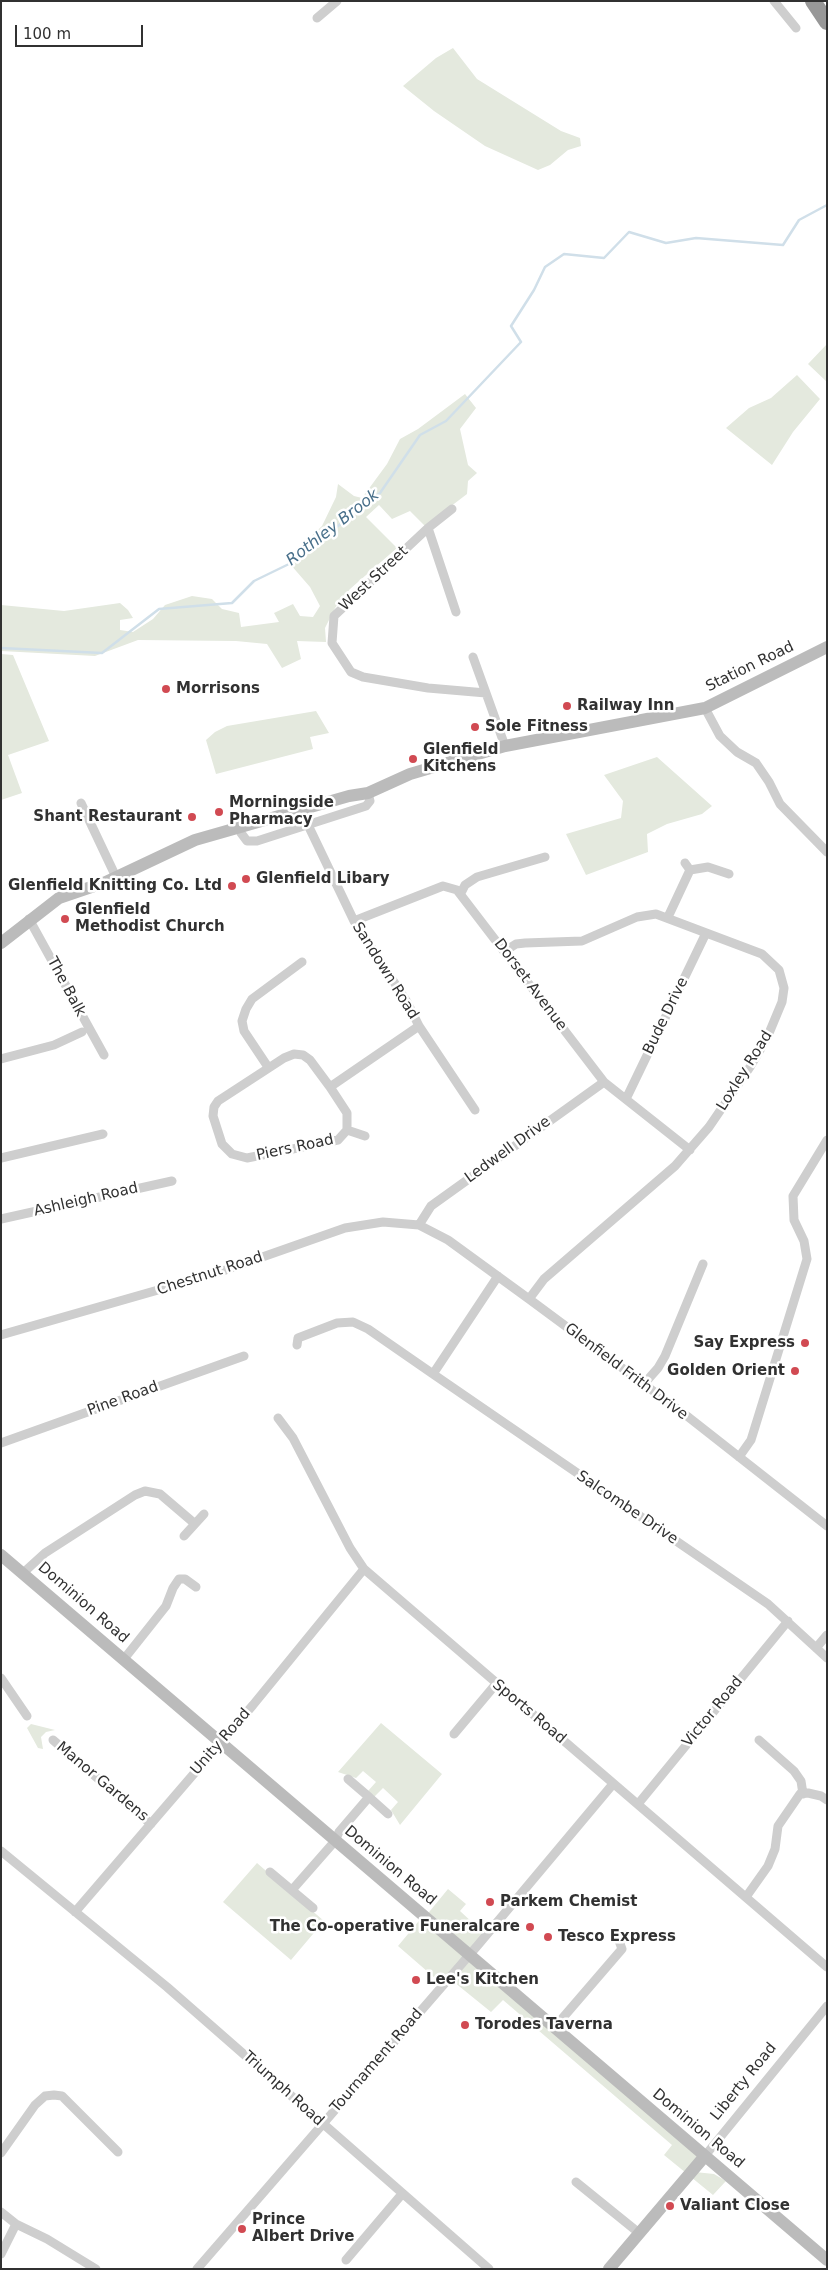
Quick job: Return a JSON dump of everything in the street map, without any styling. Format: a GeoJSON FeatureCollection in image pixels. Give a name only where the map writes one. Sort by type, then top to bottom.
{"type":"FeatureCollection","features":[{"type":"Feature","properties":{"kind":"highway"},"geometry":{"type":"LineString","coordinates":[[813,1],[827,22]]}},
{"type":"Feature","properties":{"kind":"street"},"geometry":{"type":"LineString","coordinates":[[317,18],[337,1]]}},
{"type":"Feature","properties":{"kind":"street"},"geometry":{"type":"LineString","coordinates":[[774,1],[796,28]]}},
{"type":"Feature","properties":{"kind":"street","name":"West Street"},"geometry":{"type":"LineString","coordinates":[[452,509],[428,528],[334,616],[332,643],[351,672],[363,677],[428,688],[486,693]]}},
{"type":"Feature","properties":{"kind":"street"},"geometry":{"type":"LineString","coordinates":[[428,528],[456,612]]}},
{"type":"Feature","properties":{"kind":"street","name":"Station Road"},"geometry":{"type":"LineString","coordinates":[[1,943],[59,898],[116,877],[195,840],[368,793],[410,774],[505,746],[705,708],[827,647]]}},
{"type":"Feature","properties":{"kind":"street"},"geometry":{"type":"LineString","coordinates":[[473,657],[505,746]]}},
{"type":"Feature","properties":{"kind":"street"},"geometry":{"type":"LineString","coordinates":[[705,708],[720,736],[737,752],[756,763],[769,782],[780,804],[827,852]]}},
{"type":"Feature","properties":{"kind":"street","name":"Station Road"},"geometry":{"type":"LineString","coordinates":[[239,827],[244,838],[251,842],[366,806],[370,801],[368,793]]}},
{"type":"Feature","properties":{"kind":"street"},"geometry":{"type":"LineString","coordinates":[[81,803],[116,877]]}},
{"type":"Feature","properties":{"kind":"street","name":"Sandown Road"},"geometry":{"type":"LineString","coordinates":[[308,825],[354,920],[419,1026],[475,1110]]}},
{"type":"Feature","properties":{"kind":"street"},"geometry":{"type":"LineString","coordinates":[[354,920],[444,886],[452,887],[461,893],[465,884],[477,877],[545,857]]}},
{"type":"Feature","properties":{"kind":"street"},"geometry":{"type":"LineString","coordinates":[[668,918],[687,867],[708,867],[729,874]]}},
{"type":"Feature","properties":{"kind":"street","name":"Dorset Avenue"},"geometry":{"type":"LineString","coordinates":[[461,893],[604,1082],[690,1150]]}},
{"type":"Feature","properties":{"kind":"street","name":"Loxley Road"},"geometry":{"type":"LineString","coordinates":[[505,952],[516,944],[582,941],[637,917],[656,914],[769,959],[781,975],[784,994],[767,1038],[750,1067],[690,1150],[624,1211],[544,1279],[529,1299]]}},
{"type":"Feature","properties":{"kind":"street","name":"The Balk"},"geometry":{"type":"LineString","coordinates":[[29,920],[104,1055]]}},
{"type":"Feature","properties":{"kind":"street","name":"Bude Drive"},"geometry":{"type":"LineString","coordinates":[[626,1099],[706,933]]}},
{"type":"Feature","properties":{"kind":"street"},"geometry":{"type":"LineString","coordinates":[[268,1067],[244,1031],[242,1021],[252,999],[302,962]]}},
{"type":"Feature","properties":{"kind":"street"},"geometry":{"type":"LineString","coordinates":[[330,1087],[419,1026]]}},
{"type":"Feature","properties":{"kind":"street"},"geometry":{"type":"LineString","coordinates":[[1,1059],[54,1045],[82,1032]]}},
{"type":"Feature","properties":{"kind":"street","name":"Piers Road"},"geometry":{"type":"LineString","coordinates":[[294,1054],[303,1055],[310,1060],[347,1113],[347,1130],[338,1140],[332,1143],[247,1158],[232,1154],[222,1144],[213,1116],[214,1107],[225,1094],[268,1067],[294,1054]]}},
{"type":"Feature","properties":{"kind":"street","name":"Ledwell Drive"},"geometry":{"type":"LineString","coordinates":[[420,1225],[431,1206],[604,1082]]}},
{"type":"Feature","properties":{"kind":"street","name":"Piers Road"},"geometry":{"type":"LineString","coordinates":[[347,1130],[367,1138]]}},
{"type":"Feature","properties":{"kind":"street"},"geometry":{"type":"LineString","coordinates":[[1,1158],[103,1134]]}},
{"type":"Feature","properties":{"kind":"street"},"geometry":{"type":"LineString","coordinates":[[739,1457],[751,1440],[808,1259],[804,1241],[794,1220],[793,1196],[827,1140]]}},
{"type":"Feature","properties":{"kind":"street","name":"Ashleigh Road"},"geometry":{"type":"LineString","coordinates":[[1,1219],[172,1181]]}},
{"type":"Feature","properties":{"kind":"street","name":"Chestnut Road"},"geometry":{"type":"LineString","coordinates":[[1,1335],[196,1279],[346,1228],[383,1222],[420,1225]]}},
{"type":"Feature","properties":{"kind":"street","name":"Glenfield Frith Drive"},"geometry":{"type":"LineString","coordinates":[[420,1225],[448,1240],[498,1276],[739,1457],[827,1526]]}},
{"type":"Feature","properties":{"kind":"street"},"geometry":{"type":"LineString","coordinates":[[643,1385],[658,1368],[665,1356],[703,1264]]}},
{"type":"Feature","properties":{"kind":"street"},"geometry":{"type":"LineString","coordinates":[[433,1374],[498,1276]]}},
{"type":"Feature","properties":{"kind":"street","name":"Salcombe Drive"},"geometry":{"type":"LineString","coordinates":[[298,1345],[298,1338],[337,1323],[353,1322],[368,1328],[768,1604],[827,1658]]}},
{"type":"Feature","properties":{"kind":"street","name":"Pine Road"},"geometry":{"type":"LineString","coordinates":[[1,1443],[244,1356]]}},
{"type":"Feature","properties":{"kind":"street","name":"Sports Road"},"geometry":{"type":"LineString","coordinates":[[278,1418],[292,1438],[350,1548],[364,1569],[827,1967]]}},
{"type":"Feature","properties":{"kind":"street"},"geometry":{"type":"LineString","coordinates":[[23,1573],[44,1553],[127,1500],[145,1491],[160,1494],[194,1523]]}},
{"type":"Feature","properties":{"kind":"street"},"geometry":{"type":"LineString","coordinates":[[184,1536],[204,1514]]}},
{"type":"Feature","properties":{"kind":"street","name":"Dominion Road"},"geometry":{"type":"LineString","coordinates":[[1,1555],[704,2157],[827,2260]]}},
{"type":"Feature","properties":{"kind":"street","name":"Unity Road"},"geometry":{"type":"LineString","coordinates":[[75,1912],[221,1742],[364,1569]]}},
{"type":"Feature","properties":{"kind":"street"},"geometry":{"type":"LineString","coordinates":[[124,1659],[166,1606],[173,1588],[180,1579],[185,1579],[196,1587]]}},
{"type":"Feature","properties":{"kind":"street","name":"Victor Road"},"geometry":{"type":"LineString","coordinates":[[638,1804],[788,1621]]}},
{"type":"Feature","properties":{"kind":"street"},"geometry":{"type":"LineString","coordinates":[[816,1648],[827,1635]]}},
{"type":"Feature","properties":{"kind":"street"},"geometry":{"type":"LineString","coordinates":[[1,1678],[27,1716]]}},
{"type":"Feature","properties":{"kind":"street"},"geometry":{"type":"LineString","coordinates":[[454,1734],[496,1684]]}},
{"type":"Feature","properties":{"kind":"street","name":"Manor Gardens"},"geometry":{"type":"LineString","coordinates":[[53,1740],[151,1824]]}},
{"type":"Feature","properties":{"kind":"street"},"geometry":{"type":"LineString","coordinates":[[759,1740],[794,1771],[801,1781],[803,1794]]}},
{"type":"Feature","properties":{"kind":"street"},"geometry":{"type":"LineString","coordinates":[[348,1779],[388,1814]]}},
{"type":"Feature","properties":{"kind":"street","name":"Tournament Road"},"geometry":{"type":"LineString","coordinates":[[197,2269],[614,1784]]}},
{"type":"Feature","properties":{"kind":"street"},"geometry":{"type":"LineString","coordinates":[[803,1794],[820,1796],[827,1800]]}},
{"type":"Feature","properties":{"kind":"street"},"geometry":{"type":"LineString","coordinates":[[746,1897],[768,1866],[775,1849],[778,1826],[793,1804],[803,1794]]}},
{"type":"Feature","properties":{"kind":"street"},"geometry":{"type":"LineString","coordinates":[[292,1890],[335,1841],[339,1832],[369,1797]]}},
{"type":"Feature","properties":{"kind":"street","name":"Triumph Road"},"geometry":{"type":"LineString","coordinates":[[1,1851],[167,1988],[489,2269]]}},
{"type":"Feature","properties":{"kind":"street"},"geometry":{"type":"LineString","coordinates":[[270,1872],[313,1908]]}},
{"type":"Feature","properties":{"kind":"street"},"geometry":{"type":"LineString","coordinates":[[554,2028],[622,1949],[618,1938]]}},
{"type":"Feature","properties":{"kind":"street","name":"Liberty Road"},"geometry":{"type":"LineString","coordinates":[[609,2269],[704,2157],[827,2006]]}},
{"type":"Feature","properties":{"kind":"street"},"geometry":{"type":"LineString","coordinates":[[1,2152],[35,2105],[45,2096],[54,2094],[62,2096],[118,2152]]}},
{"type":"Feature","properties":{"kind":"street"},"geometry":{"type":"LineString","coordinates":[[576,2182],[639,2233]]}},
{"type":"Feature","properties":{"kind":"street"},"geometry":{"type":"LineString","coordinates":[[346,2260],[402,2194]]}},
{"type":"Feature","properties":{"kind":"street"},"geometry":{"type":"LineString","coordinates":[[1,2212],[16,2224],[96,2269]]}},
{"type":"Feature","properties":{"kind":"street"},"geometry":{"type":"LineString","coordinates":[[1,2254],[16,2224]]}},
{"type":"Feature","properties":{"kind":"shaded area"},"geometry":{"type":"Polygon","coordinates":[[[453,48],[477,79],[561,131],[580,138],[581,146],[568,150],[550,165],[538,170],[485,146],[434,111],[403,86],[436,58],[453,48]]]}},
{"type":"Feature","properties":{"kind":"shaded area"},"geometry":{"type":"Polygon","coordinates":[[[827,344],[827,382],[808,364],[827,344]]]}},
{"type":"Feature","properties":{"kind":"shaded area"},"geometry":{"type":"Polygon","coordinates":[[[797,375],[820,399],[793,432],[772,465],[726,428],[749,408],[771,398],[797,375]]]}},
{"type":"Feature","properties":{"kind":"shaded area"},"geometry":{"type":"Polygon","coordinates":[[[465,394],[476,408],[460,429],[468,465],[477,473],[468,481],[467,494],[425,526],[410,511],[392,519],[379,505],[366,517],[397,548],[350,589],[335,608],[325,628],[326,642],[297,641],[301,659],[282,668],[267,644],[236,641],[138,640],[95,656],[1,651],[1,605],[64,611],[120,603],[133,618],[120,620],[120,630],[133,632],[153,619],[165,605],[192,596],[212,599],[222,609],[239,613],[241,627],[279,622],[274,613],[293,604],[300,616],[313,617],[320,606],[310,587],[290,564],[295,552],[322,526],[336,497],[338,484],[354,496],[362,498],[387,464],[400,439],[418,429],[465,394]]]}},
{"type":"Feature","properties":{"kind":"shaded area"},"geometry":{"type":"Polygon","coordinates":[[[1,654],[13,655],[49,741],[8,755],[22,793],[1,800],[1,654]]]}},
{"type":"Feature","properties":{"kind":"shaded area"},"geometry":{"type":"Polygon","coordinates":[[[316,711],[329,733],[310,737],[313,749],[216,774],[206,740],[215,732],[227,726],[316,711]]]}},
{"type":"Feature","properties":{"kind":"shaded area"},"geometry":{"type":"Polygon","coordinates":[[[657,757],[712,806],[702,814],[667,824],[647,834],[648,852],[586,875],[566,834],[621,818],[623,801],[604,775],[657,757]]]}},
{"type":"Feature","properties":{"kind":"shaded area"},"geometry":{"type":"Polygon","coordinates":[[[381,1723],[442,1774],[400,1825],[391,1810],[398,1802],[383,1788],[374,1797],[368,1791],[376,1782],[363,1771],[356,1778],[338,1772],[381,1723]]]}},
{"type":"Feature","properties":{"kind":"shaded area"},"geometry":{"type":"Polygon","coordinates":[[[31,1724],[55,1730],[46,1732],[41,1737],[43,1749],[38,1748],[27,1728],[31,1724]]]}},
{"type":"Feature","properties":{"kind":"shaded area"},"geometry":{"type":"Polygon","coordinates":[[[257,1863],[324,1921],[291,1960],[223,1902],[257,1863]]]}},
{"type":"Feature","properties":{"kind":"shaded area"},"geometry":{"type":"Polygon","coordinates":[[[448,1889],[466,1904],[460,1911],[486,1935],[469,1954],[704,2157],[695,2172],[714,2174],[726,2181],[713,2195],[664,2155],[672,2145],[503,2000],[491,2012],[449,1978],[443,1985],[398,1946],[448,1889]]]}},
{"type":"Feature","properties":{"kind":"waterway","name":"Rothley Brook"},"geometry":{"type":"LineString","coordinates":[[1,648],[102,653],[159,609],[232,603],[254,581],[291,563],[380,493],[420,435],[446,421],[521,342],[511,326],[534,290],[545,267],[564,254],[604,258],[629,232],[666,243],[696,238],[783,245],[799,220],[827,205]]}},
{"type":"Feature","properties":{"kind":"place","name":"Morrisons"},"geometry":{"type":"Point","coordinates":[166,689]}},
{"type":"Feature","properties":{"kind":"place","name":"Railway Inn"},"geometry":{"type":"Point","coordinates":[567,706]}},
{"type":"Feature","properties":{"kind":"place","name":"Sole Fitness"},"geometry":{"type":"Point","coordinates":[475,727]}},
{"type":"Feature","properties":{"kind":"place","name":"Glenfield Kitchens"},"geometry":{"type":"Point","coordinates":[413,759]}},
{"type":"Feature","properties":{"kind":"place","name":"Morningside Pharmacy"},"geometry":{"type":"Point","coordinates":[219,812]}},
{"type":"Feature","properties":{"kind":"place","name":"Shant Restaurant"},"geometry":{"type":"Point","coordinates":[192,817]}},
{"type":"Feature","properties":{"kind":"place","name":"Glenfield Libary"},"geometry":{"type":"Point","coordinates":[246,879]}},
{"type":"Feature","properties":{"kind":"place","name":"Glenfield Knitting Co. Ltd"},"geometry":{"type":"Point","coordinates":[232,886]}},
{"type":"Feature","properties":{"kind":"place","name":"Glenfield Methodist Church"},"geometry":{"type":"Point","coordinates":[65,919]}},
{"type":"Feature","properties":{"kind":"place","name":"Say Express"},"geometry":{"type":"Point","coordinates":[805,1343]}},
{"type":"Feature","properties":{"kind":"place","name":"Golden Orient"},"geometry":{"type":"Point","coordinates":[795,1371]}},
{"type":"Feature","properties":{"kind":"place","name":"Parkem Chemist"},"geometry":{"type":"Point","coordinates":[490,1902]}},
{"type":"Feature","properties":{"kind":"place","name":"The Co-operative Funeralcare"},"geometry":{"type":"Point","coordinates":[530,1927]}},
{"type":"Feature","properties":{"kind":"place","name":"Tesco Express"},"geometry":{"type":"Point","coordinates":[548,1937]}},
{"type":"Feature","properties":{"kind":"place","name":"Lee's Kitchen"},"geometry":{"type":"Point","coordinates":[416,1980]}},
{"type":"Feature","properties":{"kind":"place","name":"Torodes Taverna"},"geometry":{"type":"Point","coordinates":[465,2025]}},
{"type":"Feature","properties":{"kind":"place","name":"Valiant Close"},"geometry":{"type":"Point","coordinates":[670,2206]}},
{"type":"Feature","properties":{"kind":"place","name":"Prince Albert Drive"},"geometry":{"type":"Point","coordinates":[242,2229]}}]}
